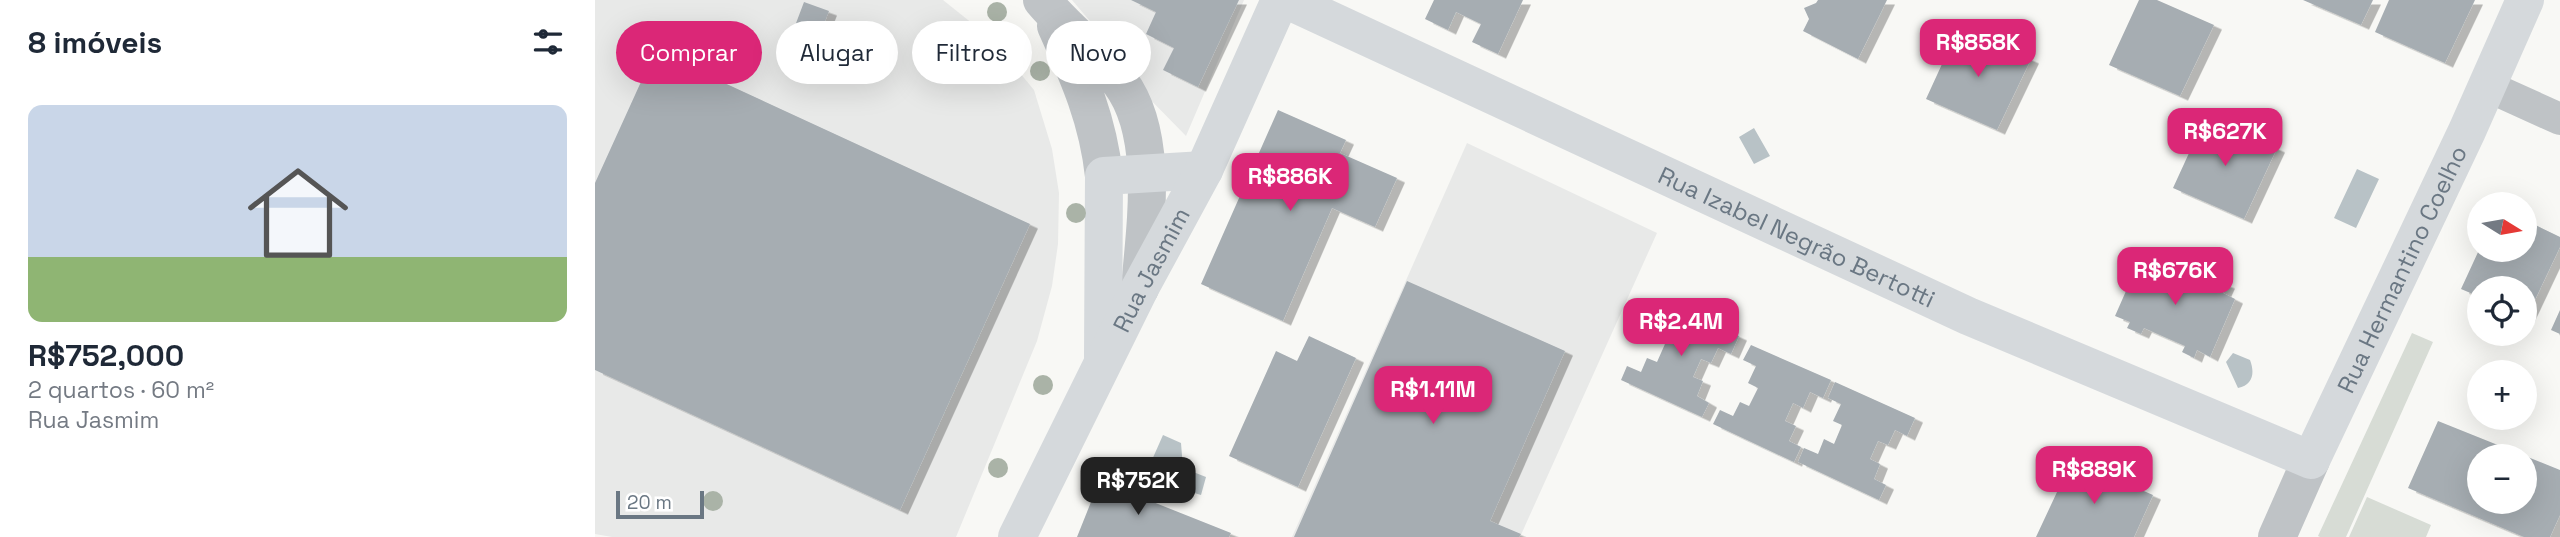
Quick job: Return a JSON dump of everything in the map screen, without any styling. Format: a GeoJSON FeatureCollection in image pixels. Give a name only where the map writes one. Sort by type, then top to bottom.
{"type":"FeatureCollection","features":[{"type":"Feature","properties":{"kind":"main road","name":"Rua Jasmim"},"geometry":{"type":"LineString","coordinates":[[1017,537],[1140,288],[1205,170],[1280,0]]}},
{"type":"Feature","properties":{"kind":"main road","name":"Rua Izabel Negrão Bertotti"},"geometry":{"type":"LineString","coordinates":[[1287,0],[1968,316],[2311,460]]}},
{"type":"Feature","properties":{"kind":"main road","name":"Rua Hermantino Coelho"},"geometry":{"type":"LineString","coordinates":[[2311,460],[2525,0]]}},
{"type":"Feature","properties":{"kind":"main road"},"geometry":{"type":"LineString","coordinates":[[1103,365],[1104,176],[1205,170]]}},
{"type":"Feature","properties":{"kind":"street"},"geometry":{"type":"LineString","coordinates":[[1045,4],[1101,58],[1123,85],[1134,105],[1143,138],[1147,173],[1140,288]]}},
{"type":"Feature","properties":{"kind":"street"},"geometry":{"type":"LineString","coordinates":[[1045,4],[1087,98],[1100,141],[1104,176]]}},
{"type":"Feature","properties":{"kind":"street"},"geometry":{"type":"LineString","coordinates":[[2487,86],[2560,119]]}},
{"type":"Feature","properties":{"kind":"street","name":"Rua Hermantino Coelho"},"geometry":{"type":"LineString","coordinates":[[2277,537],[2311,460]]}},
{"type":"Feature","properties":{"kind":"shaded area"},"geometry":{"type":"Polygon","coordinates":[[[595,0],[943,0],[969,21],[912,21],[912,84],[1029,84],[1034,90],[1052,149],[1059,193],[1058,244],[1052,286],[1037,341],[956,537],[612,537],[595,534],[595,0]]]}},
{"type":"Feature","properties":{"kind":"shaded area"},"geometry":{"type":"Polygon","coordinates":[[[1072,0],[1244,0],[1186,136],[1136,84],[1151,84],[1151,21],[1090,21],[1072,0]]]}},
{"type":"Feature","properties":{"kind":"shaded area"},"geometry":{"type":"Polygon","coordinates":[[[1754,128],[1770,156],[1754,164],[1739,137],[1754,128]]]}},
{"type":"Feature","properties":{"kind":"shaded area"},"geometry":{"type":"Polygon","coordinates":[[[1467,143],[1657,233],[1520,537],[1292,537],[1467,143]]]}},
{"type":"Feature","properties":{"kind":"shaded area"},"geometry":{"type":"Polygon","coordinates":[[[2357,169],[2379,179],[2356,228],[2334,218],[2357,169]]]}},
{"type":"Feature","properties":{"kind":"shaded area"},"geometry":{"type":"Polygon","coordinates":[[[2412,333],[2433,342],[2346,537],[2320,537],[2318,536],[2412,333]]]}},
{"type":"Feature","properties":{"kind":"shaded area"},"geometry":{"type":"Polygon","coordinates":[[[2233,353],[2250,360],[2252,369],[2250,381],[2238,388],[2226,362],[2233,353]]]}},
{"type":"Feature","properties":{"kind":"shaded area"},"geometry":{"type":"Polygon","coordinates":[[[1163,435],[1181,443],[1183,468],[1206,477],[1201,495],[1144,478],[1163,435]]]}},
{"type":"Feature","properties":{"kind":"shaded area"},"geometry":{"type":"Polygon","coordinates":[[[2367,497],[2431,525],[2426,537],[2349,537],[2367,497]]]}},
{"type":"Feature","properties":{"kind":"building"},"geometry":{"type":"Polygon","coordinates":[[[1131,0],[1239,0],[1198,87],[1163,70],[1174,48],[1151,36],[1151,23],[1156,12],[1131,0]]]}},
{"type":"Feature","properties":{"kind":"building"},"geometry":{"type":"Polygon","coordinates":[[[1434,0],[1523,0],[1498,54],[1472,42],[1481,24],[1456,12],[1448,30],[1425,19],[1434,0]]]}},
{"type":"Feature","properties":{"kind":"building"},"geometry":{"type":"Polygon","coordinates":[[[1818,0],[1887,0],[1858,59],[1803,31],[1809,19],[1804,8],[1818,0]]]}},
{"type":"Feature","properties":{"kind":"building"},"geometry":{"type":"Polygon","coordinates":[[[2139,0],[2157,0],[2214,25],[2180,96],[2109,65],[2139,0]]]}},
{"type":"Feature","properties":{"kind":"building"},"geometry":{"type":"Polygon","coordinates":[[[2303,0],[2373,0],[2361,25],[2303,0]]]}},
{"type":"Feature","properties":{"kind":"building"},"geometry":{"type":"Polygon","coordinates":[[[2389,0],[2475,0],[2445,63],[2375,32],[2389,0]]]}},
{"type":"Feature","properties":{"kind":"building"},"geometry":{"type":"Polygon","coordinates":[[[804,2],[829,11],[825,21],[797,21],[804,2]]]}},
{"type":"Feature","properties":{"kind":"building"},"geometry":{"type":"Polygon","coordinates":[[[1959,27],[2031,59],[1997,130],[1926,99],[1959,27]]]}},
{"type":"Feature","properties":{"kind":"building"},"geometry":{"type":"Polygon","coordinates":[[[640,84],[727,84],[1030,224],[900,510],[595,370],[595,183],[640,84]]]}},
{"type":"Feature","properties":{"kind":"building"},"geometry":{"type":"Polygon","coordinates":[[[1278,110],[1346,140],[1340,153],[1397,178],[1375,227],[1332,208],[1283,321],[1201,284],[1278,110]]]}},
{"type":"Feature","properties":{"kind":"building"},"geometry":{"type":"Polygon","coordinates":[[[2206,116],[2277,148],[2244,219],[2173,188],[2206,116]]]}},
{"type":"Feature","properties":{"kind":"building"},"geometry":{"type":"Polygon","coordinates":[[[2537,226],[2560,237],[2560,247],[2537,296],[2537,276],[2467,276],[2473,262],[2537,262],[2537,226]]]}},
{"type":"Feature","properties":{"kind":"building"},"geometry":{"type":"Polygon","coordinates":[[[2161,254],[2172,260],[2168,269],[2209,288],[2212,279],[2227,284],[2223,293],[2235,299],[2210,357],[2197,350],[2194,358],[2182,352],[2185,346],[2144,328],[2141,334],[2127,328],[2130,322],[2115,316],[2141,257],[2156,264],[2161,254]]]}},
{"type":"Feature","properties":{"kind":"building"},"geometry":{"type":"Polygon","coordinates":[[[2467,276],[2467,292],[2461,289],[2467,276]]]}},
{"type":"Feature","properties":{"kind":"building"},"geometry":{"type":"Polygon","coordinates":[[[1407,281],[1565,351],[1490,521],[1521,534],[1519,537],[1294,537],[1407,281]]]}},
{"type":"Feature","properties":{"kind":"building"},"geometry":{"type":"Polygon","coordinates":[[[1658,300],[1739,336],[1731,354],[1718,348],[1711,363],[1701,359],[1693,377],[1703,381],[1697,396],[1709,403],[1702,417],[1621,380],[1627,366],[1641,372],[1647,358],[1657,362],[1665,344],[1656,339],[1663,322],[1651,316],[1658,300]]]}},
{"type":"Feature","properties":{"kind":"building"},"geometry":{"type":"Polygon","coordinates":[[[2560,310],[2560,334],[2551,330],[2560,310]]]}},
{"type":"Feature","properties":{"kind":"building"},"geometry":{"type":"Polygon","coordinates":[[[1309,336],[1356,358],[1298,487],[1229,456],[1276,351],[1297,361],[1309,336]]]}},
{"type":"Feature","properties":{"kind":"building"},"geometry":{"type":"Polygon","coordinates":[[[1751,345],[1831,380],[1823,398],[1810,392],[1803,408],[1793,403],[1785,421],[1796,426],[1789,441],[1801,447],[1794,462],[1713,424],[1720,410],[1733,416],[1740,402],[1749,406],[1758,388],[1748,383],[1756,366],[1743,360],[1751,345]]]}},
{"type":"Feature","properties":{"kind":"building"},"geometry":{"type":"Polygon","coordinates":[[[1835,382],[1915,418],[1907,436],[1895,430],[1888,445],[1878,441],[1870,459],[1880,464],[1874,479],[1886,485],[1879,500],[1798,462],[1804,448],[1818,454],[1824,439],[1834,444],[1842,425],[1833,421],[1841,404],[1828,398],[1835,382]]]}},
{"type":"Feature","properties":{"kind":"building"},"geometry":{"type":"Polygon","coordinates":[[[2438,421],[2495,444],[2467,444],[2467,513],[2408,488],[2438,421]]]}},
{"type":"Feature","properties":{"kind":"building"},"geometry":{"type":"Polygon","coordinates":[[[2072,460],[2153,495],[2134,537],[2036,537],[2072,460]]]}},
{"type":"Feature","properties":{"kind":"building"},"geometry":{"type":"Polygon","coordinates":[[[2537,461],[2560,470],[2560,515],[2550,537],[2524,537],[2470,514],[2537,514],[2537,461]]]}},
{"type":"Feature","properties":{"kind":"building"},"geometry":{"type":"Polygon","coordinates":[[[1101,477],[1153,502],[1231,533],[1229,537],[1077,537],[1101,477]]]}}]}
